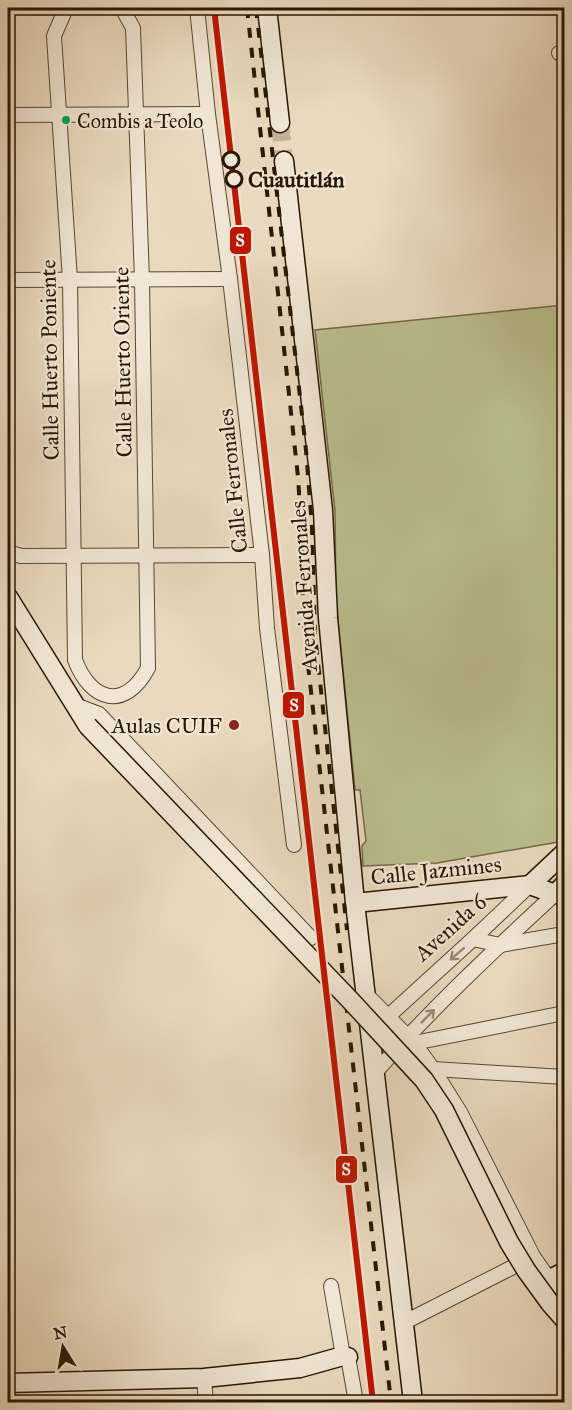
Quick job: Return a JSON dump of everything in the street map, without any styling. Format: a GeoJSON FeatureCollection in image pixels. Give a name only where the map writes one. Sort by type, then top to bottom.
{"type":"FeatureCollection","features":[{"type":"Feature","properties":{"kind":"main road"},"geometry":{"type":"LineString","coordinates":[[267,8],[280,123]]}},
{"type":"Feature","properties":{"kind":"main road","name":"Avenida Ferronales"},"geometry":{"type":"LineString","coordinates":[[284,161],[323,510],[328,618],[355,903],[358,997],[370,1038],[413,1402]]}},
{"type":"Feature","properties":{"kind":"main road"},"geometry":{"type":"LineString","coordinates":[[8,597],[78,706],[88,726],[358,997],[424,1080],[444,1110],[509,1242],[526,1270],[557,1302],[564,1319]]}},
{"type":"Feature","properties":{"kind":"main road","name":"Avenida 6"},"geometry":{"type":"LineString","coordinates":[[530,885],[564,853]]}},
{"type":"Feature","properties":{"kind":"main road","name":"Calle Jazmines"},"geometry":{"type":"LineString","coordinates":[[355,903],[530,885],[560,890]]}},
{"type":"Feature","properties":{"kind":"main road"},"geometry":{"type":"LineString","coordinates":[[8,1383],[204,1378],[300,1368],[346,1356]]}},
{"type":"Feature","properties":{"kind":"street","name":"Calle Huerto Poniente"},"geometry":{"type":"LineString","coordinates":[[66,8],[54,36],[70,280],[75,660],[80,673],[93,690],[111,697]]}},
{"type":"Feature","properties":{"kind":"street","name":"Calle Huerto Oriente"},"geometry":{"type":"LineString","coordinates":[[111,697],[130,692],[141,681],[148,669],[142,280],[133,28],[123,8]]}},
{"type":"Feature","properties":{"kind":"street"},"geometry":{"type":"LineString","coordinates":[[8,116],[208,114],[197,8]]}},
{"type":"Feature","properties":{"kind":"street","name":"Calle Ferronales"},"geometry":{"type":"LineString","coordinates":[[208,114],[230,279],[267,628],[294,845]]}},
{"type":"Feature","properties":{"kind":"street"},"geometry":{"type":"LineString","coordinates":[[8,280],[230,279]]}},
{"type":"Feature","properties":{"kind":"street"},"geometry":{"type":"LineString","coordinates":[[8,552],[21,556],[261,555]]}},
{"type":"Feature","properties":{"kind":"street"},"geometry":{"type":"LineString","coordinates":[[78,706],[99,714],[311,938]]}},
{"type":"Feature","properties":{"kind":"street","name":"Avenida 6"},"geometry":{"type":"LineString","coordinates":[[370,1038],[388,1015],[530,885]]}},
{"type":"Feature","properties":{"kind":"street","name":"Avenida 6"},"geometry":{"type":"LineString","coordinates":[[374,1074],[411,1039],[500,945],[560,890]]}},
{"type":"Feature","properties":{"kind":"street"},"geometry":{"type":"LineString","coordinates":[[473,939],[500,945],[564,934]]}},
{"type":"Feature","properties":{"kind":"street"},"geometry":{"type":"LineString","coordinates":[[358,997],[388,1015],[411,1039],[433,1069],[460,1112],[533,1256],[557,1275],[557,1302]]}},
{"type":"Feature","properties":{"kind":"street"},"geometry":{"type":"LineString","coordinates":[[411,1039],[564,1013]]}},
{"type":"Feature","properties":{"kind":"street"},"geometry":{"type":"LineString","coordinates":[[433,1069],[564,1077]]}},
{"type":"Feature","properties":{"kind":"street"},"geometry":{"type":"LineString","coordinates":[[403,1323],[511,1268]]}},
{"type":"Feature","properties":{"kind":"street"},"geometry":{"type":"LineString","coordinates":[[331,1286],[346,1356],[351,1362],[356,1402]]}},
{"type":"Feature","properties":{"kind":"street"},"geometry":{"type":"LineString","coordinates":[[204,1378],[207,1402]]}},
{"type":"Feature","properties":{"kind":"green space"},"geometry":{"type":"Polygon","coordinates":[[[564,305],[564,841],[437,863],[363,866],[362,846],[366,841],[360,790],[355,790],[336,600],[335,511],[315,330],[564,305]]]}},
{"type":"Feature","properties":{"kind":"tunnel"},"geometry":{"type":"LineString","coordinates":[[280,123],[284,161]]}},
{"type":"Feature","properties":{"kind":"railway"},"geometry":{"type":"LineString","coordinates":[[247,8],[298,477],[306,647],[391,1402]]}},
{"type":"Feature","properties":{"kind":"railway"},"geometry":{"type":"LineString","coordinates":[[256,8],[306,450],[312,527],[315,635],[347,930]]}},
{"type":"Feature","properties":{"kind":"transit line","name":"S"},"geometry":{"type":"LineString","coordinates":[[214,8],[373,1402]]}},
{"type":"Feature","properties":{"kind":"place","name":"Combis a Teolo"},"geometry":{"type":"Point","coordinates":[66,120]}},
{"type":"Feature","properties":{"kind":"place","name":"Cuautitlán"},"geometry":{"type":"Point","coordinates":[234,179]}},
{"type":"Feature","properties":{"kind":"place","name":"Aulas CUIF"},"geometry":{"type":"Point","coordinates":[234,725]}}]}
